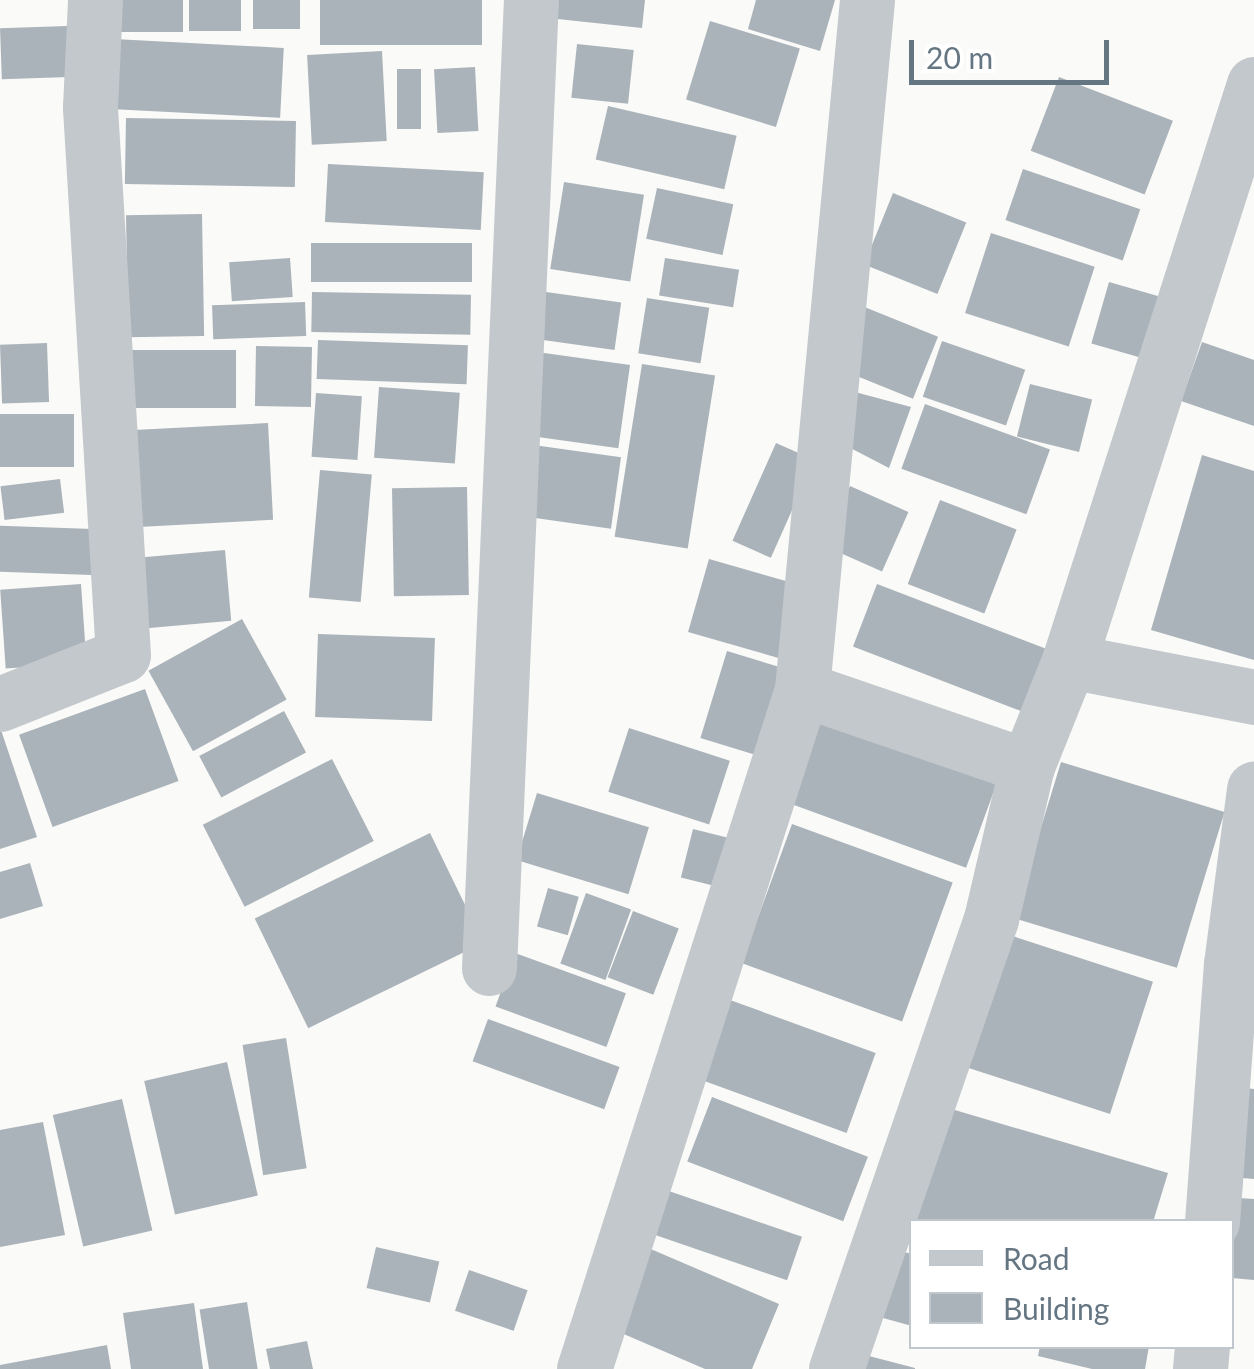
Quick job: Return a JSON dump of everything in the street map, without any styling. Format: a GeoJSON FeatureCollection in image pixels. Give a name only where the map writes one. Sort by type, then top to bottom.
{"type":"FeatureCollection","features":[{"type":"Feature","properties":{"kind":"street"},"geometry":{"type":"LineString","coordinates":[[0,704],[123,654],[90,107],[95,0]]}},
{"type":"Feature","properties":{"kind":"street"},"geometry":{"type":"LineString","coordinates":[[489,968],[531,0]]}},
{"type":"Feature","properties":{"kind":"street"},"geometry":{"type":"LineString","coordinates":[[584,1369],[802,690],[867,0]]}},
{"type":"Feature","properties":{"kind":"street"},"geometry":{"type":"LineString","coordinates":[[836,1369],[991,919],[1027,766],[1069,661],[1254,84]]}},
{"type":"Feature","properties":{"kind":"street"},"geometry":{"type":"LineString","coordinates":[[1069,661],[1254,697]]}},
{"type":"Feature","properties":{"kind":"street"},"geometry":{"type":"LineString","coordinates":[[802,690],[1027,766]]}},
{"type":"Feature","properties":{"kind":"street"},"geometry":{"type":"LineString","coordinates":[[1212,1219],[1231,964],[1254,789]]}},
{"type":"Feature","properties":{"kind":"building"},"geometry":{"type":"Polygon","coordinates":[[[104,0],[183,0],[183,32],[104,32],[104,0]]]}},
{"type":"Feature","properties":{"kind":"building"},"geometry":{"type":"Polygon","coordinates":[[[189,0],[241,0],[241,31],[189,31],[189,0]]]}},
{"type":"Feature","properties":{"kind":"building"},"geometry":{"type":"Polygon","coordinates":[[[253,0],[300,0],[300,29],[253,29],[253,0]]]}},
{"type":"Feature","properties":{"kind":"building"},"geometry":{"type":"Polygon","coordinates":[[[320,0],[482,0],[482,45],[320,45],[320,0]]]}},
{"type":"Feature","properties":{"kind":"building"},"geometry":{"type":"Polygon","coordinates":[[[549,0],[645,0],[642,28],[548,18],[549,0]]]}},
{"type":"Feature","properties":{"kind":"building"},"geometry":{"type":"Polygon","coordinates":[[[756,0],[835,0],[820,51],[748,29],[756,0]]]}},
{"type":"Feature","properties":{"kind":"building"},"geometry":{"type":"Polygon","coordinates":[[[710,21],[800,48],[776,127],[686,99],[710,21]]]}},
{"type":"Feature","properties":{"kind":"building"},"geometry":{"type":"Polygon","coordinates":[[[67,26],[69,77],[2,79],[0,28],[67,26]]]}},
{"type":"Feature","properties":{"kind":"building"},"geometry":{"type":"Polygon","coordinates":[[[114,39],[284,48],[280,118],[110,109],[114,39]]]}},
{"type":"Feature","properties":{"kind":"building"},"geometry":{"type":"Polygon","coordinates":[[[577,44],[634,50],[628,104],[571,98],[577,44]]]}},
{"type":"Feature","properties":{"kind":"building"},"geometry":{"type":"Polygon","coordinates":[[[382,51],[387,141],[312,145],[307,55],[382,51]]]}},
{"type":"Feature","properties":{"kind":"building"},"geometry":{"type":"Polygon","coordinates":[[[475,67],[478,131],[437,133],[434,69],[475,67]]]}},
{"type":"Feature","properties":{"kind":"building"},"geometry":{"type":"Polygon","coordinates":[[[397,69],[421,69],[421,129],[397,129],[397,69]]]}},
{"type":"Feature","properties":{"kind":"building"},"geometry":{"type":"Polygon","coordinates":[[[1059,77],[1173,121],[1145,194],[1031,151],[1059,77]]]}},
{"type":"Feature","properties":{"kind":"building"},"geometry":{"type":"Polygon","coordinates":[[[608,106],[737,136],[724,189],[596,160],[608,106]]]}},
{"type":"Feature","properties":{"kind":"building"},"geometry":{"type":"Polygon","coordinates":[[[126,118],[296,121],[295,187],[125,184],[126,118]]]}},
{"type":"Feature","properties":{"kind":"building"},"geometry":{"type":"Polygon","coordinates":[[[328,164],[484,172],[481,230],[325,222],[328,164]]]}},
{"type":"Feature","properties":{"kind":"building"},"geometry":{"type":"Polygon","coordinates":[[[1023,169],[1140,209],[1123,260],[1005,220],[1023,169]]]}},
{"type":"Feature","properties":{"kind":"building"},"geometry":{"type":"Polygon","coordinates":[[[564,182],[644,195],[630,282],[550,269],[564,182]]]}},
{"type":"Feature","properties":{"kind":"building"},"geometry":{"type":"Polygon","coordinates":[[[657,188],[733,204],[722,255],[646,239],[657,188]]]}},
{"type":"Feature","properties":{"kind":"building"},"geometry":{"type":"Polygon","coordinates":[[[893,193],[966,223],[937,294],[864,264],[893,193]]]}},
{"type":"Feature","properties":{"kind":"building"},"geometry":{"type":"Polygon","coordinates":[[[202,214],[204,336],[128,337],[126,215],[202,214]]]}},
{"type":"Feature","properties":{"kind":"building"},"geometry":{"type":"Polygon","coordinates":[[[991,233],[1095,267],[1069,347],[965,313],[991,233]]]}},
{"type":"Feature","properties":{"kind":"building"},"geometry":{"type":"Polygon","coordinates":[[[311,243],[472,243],[472,282],[311,282],[311,243]]]}},
{"type":"Feature","properties":{"kind":"building"},"geometry":{"type":"Polygon","coordinates":[[[290,258],[293,297],[232,301],[229,262],[290,258]]]}},
{"type":"Feature","properties":{"kind":"building"},"geometry":{"type":"Polygon","coordinates":[[[665,258],[739,270],[733,307],[659,296],[665,258]]]}},
{"type":"Feature","properties":{"kind":"building"},"geometry":{"type":"Polygon","coordinates":[[[1109,282],[1166,298],[1148,360],[1091,344],[1109,282]]]}},
{"type":"Feature","properties":{"kind":"building"},"geometry":{"type":"Polygon","coordinates":[[[539,291],[621,303],[615,350],[532,339],[539,291]]]}},
{"type":"Feature","properties":{"kind":"building"},"geometry":{"type":"Polygon","coordinates":[[[312,292],[471,295],[470,335],[311,332],[312,292]]]}},
{"type":"Feature","properties":{"kind":"building"},"geometry":{"type":"Polygon","coordinates":[[[647,298],[709,308],[700,363],[638,353],[647,298]]]}},
{"type":"Feature","properties":{"kind":"building"},"geometry":{"type":"Polygon","coordinates":[[[305,302],[306,336],[213,339],[212,305],[305,302]]]}},
{"type":"Feature","properties":{"kind":"building"},"geometry":{"type":"Polygon","coordinates":[[[862,306],[938,337],[913,399],[837,368],[862,306]]]}},
{"type":"Feature","properties":{"kind":"building"},"geometry":{"type":"Polygon","coordinates":[[[318,340],[468,345],[467,384],[317,379],[318,340]]]}},
{"type":"Feature","properties":{"kind":"building"},"geometry":{"type":"Polygon","coordinates":[[[942,341],[1025,370],[1006,425],[923,397],[942,341]]]}},
{"type":"Feature","properties":{"kind":"building"},"geometry":{"type":"Polygon","coordinates":[[[1202,342],[1254,360],[1254,426],[1181,401],[1202,342]]]}},
{"type":"Feature","properties":{"kind":"building"},"geometry":{"type":"Polygon","coordinates":[[[47,343],[49,402],[2,404],[0,345],[47,343]]]}},
{"type":"Feature","properties":{"kind":"building"},"geometry":{"type":"Polygon","coordinates":[[[256,346],[312,347],[311,407],[255,406],[256,346]]]}},
{"type":"Feature","properties":{"kind":"building"},"geometry":{"type":"Polygon","coordinates":[[[121,350],[236,350],[236,408],[121,408],[121,350]]]}},
{"type":"Feature","properties":{"kind":"building"},"geometry":{"type":"Polygon","coordinates":[[[530,351],[630,365],[618,448],[518,434],[530,351]]]}},
{"type":"Feature","properties":{"kind":"building"},"geometry":{"type":"Polygon","coordinates":[[[642,364],[715,376],[688,548],[615,537],[642,364]]]}},
{"type":"Feature","properties":{"kind":"building"},"geometry":{"type":"Polygon","coordinates":[[[1030,384],[1092,399],[1079,452],[1017,436],[1030,384]]]}},
{"type":"Feature","properties":{"kind":"building"},"geometry":{"type":"Polygon","coordinates":[[[379,387],[460,393],[455,463],[374,458],[379,387]]]}},
{"type":"Feature","properties":{"kind":"building"},"geometry":{"type":"Polygon","coordinates":[[[840,388],[911,407],[889,468],[835,440],[840,388]]]}},
{"type":"Feature","properties":{"kind":"building"},"geometry":{"type":"Polygon","coordinates":[[[316,393],[362,396],[357,460],[312,457],[316,393]]]}},
{"type":"Feature","properties":{"kind":"building"},"geometry":{"type":"Polygon","coordinates":[[[925,404],[1050,449],[1026,514],[901,469],[925,404]]]}},
{"type":"Feature","properties":{"kind":"building"},"geometry":{"type":"Polygon","coordinates":[[[0,414],[74,414],[74,467],[0,467],[0,414]]]}},
{"type":"Feature","properties":{"kind":"building"},"geometry":{"type":"Polygon","coordinates":[[[268,423],[273,520],[129,527],[124,431],[268,423]]]}},
{"type":"Feature","properties":{"kind":"building"},"geometry":{"type":"Polygon","coordinates":[[[519,443],[621,457],[611,529],[509,514],[519,443]]]}},
{"type":"Feature","properties":{"kind":"building"},"geometry":{"type":"Polygon","coordinates":[[[776,443],[814,460],[771,558],[732,541],[776,443]]]}},
{"type":"Feature","properties":{"kind":"building"},"geometry":{"type":"Polygon","coordinates":[[[1202,455],[1254,471],[1254,660],[1151,630],[1202,455]]]}},
{"type":"Feature","properties":{"kind":"building"},"geometry":{"type":"Polygon","coordinates":[[[320,470],[372,475],[361,602],[309,598],[320,470]]]}},
{"type":"Feature","properties":{"kind":"building"},"geometry":{"type":"Polygon","coordinates":[[[60,479],[64,513],[5,520],[0,486],[60,479]]]}},
{"type":"Feature","properties":{"kind":"building"},"geometry":{"type":"Polygon","coordinates":[[[850,486],[908,512],[882,571],[824,545],[850,486]]]}},
{"type":"Feature","properties":{"kind":"building"},"geometry":{"type":"Polygon","coordinates":[[[467,487],[469,595],[394,596],[392,488],[467,487]]]}},
{"type":"Feature","properties":{"kind":"building"},"geometry":{"type":"Polygon","coordinates":[[[940,500],[1017,529],[984,613],[908,584],[940,500]]]}},
{"type":"Feature","properties":{"kind":"building"},"geometry":{"type":"Polygon","coordinates":[[[0,526],[93,529],[91,575],[0,572],[0,526]]]}},
{"type":"Feature","properties":{"kind":"building"},"geometry":{"type":"Polygon","coordinates":[[[225,550],[231,621],[147,628],[140,557],[225,550]]]}},
{"type":"Feature","properties":{"kind":"building"},"geometry":{"type":"Polygon","coordinates":[[[709,559],[807,587],[786,660],[688,632],[709,559]]]}},
{"type":"Feature","properties":{"kind":"building"},"geometry":{"type":"Polygon","coordinates":[[[81,584],[87,663],[6,668],[0,590],[81,584]]]}},
{"type":"Feature","properties":{"kind":"building"},"geometry":{"type":"Polygon","coordinates":[[[877,584],[1046,649],[1022,711],[853,647],[877,584]]]}},
{"type":"Feature","properties":{"kind":"building"},"geometry":{"type":"Polygon","coordinates":[[[242,619],[287,699],[193,751],[148,671],[242,619]]]}},
{"type":"Feature","properties":{"kind":"building"},"geometry":{"type":"Polygon","coordinates":[[[318,634],[435,638],[432,721],[315,717],[318,634]]]}},
{"type":"Feature","properties":{"kind":"building"},"geometry":{"type":"Polygon","coordinates":[[[727,651],[791,671],[764,758],[700,738],[727,651]]]}},
{"type":"Feature","properties":{"kind":"building"},"geometry":{"type":"Polygon","coordinates":[[[145,689],[179,781],[53,827],[19,735],[145,689]]]}},
{"type":"Feature","properties":{"kind":"building"},"geometry":{"type":"Polygon","coordinates":[[[284,711],[306,752],[221,798],[199,756],[284,711]]]}},
{"type":"Feature","properties":{"kind":"building"},"geometry":{"type":"Polygon","coordinates":[[[807,714],[997,783],[966,868],[776,799],[807,714]]]}},
{"type":"Feature","properties":{"kind":"building"},"geometry":{"type":"Polygon","coordinates":[[[0,727],[37,837],[0,849],[0,727]]]}},
{"type":"Feature","properties":{"kind":"building"},"geometry":{"type":"Polygon","coordinates":[[[629,728],[730,761],[709,824],[608,792],[629,728]]]}},
{"type":"Feature","properties":{"kind":"building"},"geometry":{"type":"Polygon","coordinates":[[[332,759],[374,841],[245,907],[203,825],[332,759]]]}},
{"type":"Feature","properties":{"kind":"building"},"geometry":{"type":"Polygon","coordinates":[[[1061,762],[1225,812],[1177,968],[1013,918],[1061,762]]]}},
{"type":"Feature","properties":{"kind":"building"},"geometry":{"type":"Polygon","coordinates":[[[537,793],[649,827],[628,894],[517,860],[537,793]]]}},
{"type":"Feature","properties":{"kind":"building"},"geometry":{"type":"Polygon","coordinates":[[[792,824],[953,882],[902,1022],[741,963],[792,824]]]}},
{"type":"Feature","properties":{"kind":"building"},"geometry":{"type":"Polygon","coordinates":[[[693,829],[728,838],[716,886],[681,878],[693,829]]]}},
{"type":"Feature","properties":{"kind":"building"},"geometry":{"type":"Polygon","coordinates":[[[430,833],[483,943],[308,1028],[255,918],[430,833]]]}},
{"type":"Feature","properties":{"kind":"building"},"geometry":{"type":"Polygon","coordinates":[[[30,863],[43,906],[0,919],[0,872],[30,863]]]}},
{"type":"Feature","properties":{"kind":"building"},"geometry":{"type":"Polygon","coordinates":[[[548,888],[579,897],[568,935],[537,926],[548,888]]]}},
{"type":"Feature","properties":{"kind":"building"},"geometry":{"type":"Polygon","coordinates":[[[586,893],[631,909],[605,980],[560,963],[586,893]]]}},
{"type":"Feature","properties":{"kind":"building"},"geometry":{"type":"Polygon","coordinates":[[[633,911],[679,929],[653,995],[608,977],[633,911]]]}},
{"type":"Feature","properties":{"kind":"building"},"geometry":{"type":"Polygon","coordinates":[[[997,931],[1153,982],[1110,1114],[954,1063],[997,931]]]}},
{"type":"Feature","properties":{"kind":"building"},"geometry":{"type":"Polygon","coordinates":[[[515,953],[626,993],[606,1047],[496,1007],[515,953]]]}},
{"type":"Feature","properties":{"kind":"building"},"geometry":{"type":"Polygon","coordinates":[[[730,1000],[876,1053],[847,1133],[701,1080],[730,1000]]]}},
{"type":"Feature","properties":{"kind":"building"},"geometry":{"type":"Polygon","coordinates":[[[488,1019],[620,1067],[604,1109],[473,1061],[488,1019]]]}},
{"type":"Feature","properties":{"kind":"building"},"geometry":{"type":"Polygon","coordinates":[[[286,1038],[307,1168],[263,1175],[243,1045],[286,1038]]]}},
{"type":"Feature","properties":{"kind":"building"},"geometry":{"type":"Polygon","coordinates":[[[227,1062],[258,1195],[175,1215],[144,1081],[227,1062]]]}},
{"type":"Feature","properties":{"kind":"building"},"geometry":{"type":"Polygon","coordinates":[[[1238,1087],[1254,1089],[1254,1179],[1230,1177],[1238,1087]]]}},
{"type":"Feature","properties":{"kind":"building"},"geometry":{"type":"Polygon","coordinates":[[[712,1097],[868,1157],[843,1221],[687,1161],[712,1097]]]}},
{"type":"Feature","properties":{"kind":"building"},"geometry":{"type":"Polygon","coordinates":[[[122,1099],[152,1231],[83,1247],[53,1115],[122,1099]]]}},
{"type":"Feature","properties":{"kind":"building"},"geometry":{"type":"Polygon","coordinates":[[[938,1105],[1168,1173],[1154,1219],[913,1219],[938,1105]]]}},
{"type":"Feature","properties":{"kind":"building"},"geometry":{"type":"Polygon","coordinates":[[[43,1122],[65,1235],[0,1247],[0,1130],[43,1122]]]}},
{"type":"Feature","properties":{"kind":"building"},"geometry":{"type":"Polygon","coordinates":[[[663,1189],[802,1237],[787,1280],[648,1232],[663,1189]]]}},
{"type":"Feature","properties":{"kind":"building"},"geometry":{"type":"Polygon","coordinates":[[[1224,1197],[1254,1199],[1254,1280],[1234,1278],[1234,1219],[1226,1219],[1224,1197]]]}},
{"type":"Feature","properties":{"kind":"building"},"geometry":{"type":"Polygon","coordinates":[[[376,1247],[439,1262],[430,1303],[367,1288],[376,1247]]]}},
{"type":"Feature","properties":{"kind":"building"},"geometry":{"type":"Polygon","coordinates":[[[646,1247],[779,1304],[752,1369],[705,1369],[612,1329],[646,1247]]]}},
{"type":"Feature","properties":{"kind":"building"},"geometry":{"type":"Polygon","coordinates":[[[900,1251],[909,1253],[909,1325],[883,1318],[900,1251]]]}},
{"type":"Feature","properties":{"kind":"building"},"geometry":{"type":"Polygon","coordinates":[[[469,1270],[528,1290],[514,1331],[455,1311],[469,1270]]]}},
{"type":"Feature","properties":{"kind":"building"},"geometry":{"type":"Polygon","coordinates":[[[247,1302],[258,1369],[209,1369],[200,1310],[247,1302]]]}},
{"type":"Feature","properties":{"kind":"building"},"geometry":{"type":"Polygon","coordinates":[[[194,1303],[203,1369],[131,1369],[123,1313],[194,1303]]]}},
{"type":"Feature","properties":{"kind":"building"},"geometry":{"type":"Polygon","coordinates":[[[307,1341],[313,1369],[270,1369],[266,1349],[307,1341]]]}},
{"type":"Feature","properties":{"kind":"building"},"geometry":{"type":"Polygon","coordinates":[[[107,1345],[111,1369],[0,1369],[0,1365],[107,1345]]]}},
{"type":"Feature","properties":{"kind":"building"},"geometry":{"type":"Polygon","coordinates":[[[1039,1349],[1148,1349],[1145,1369],[1092,1369],[1038,1356],[1039,1349]]]}},
{"type":"Feature","properties":{"kind":"building"},"geometry":{"type":"Polygon","coordinates":[[[869,1356],[915,1368],[915,1369],[865,1369],[869,1356]]]}}]}
